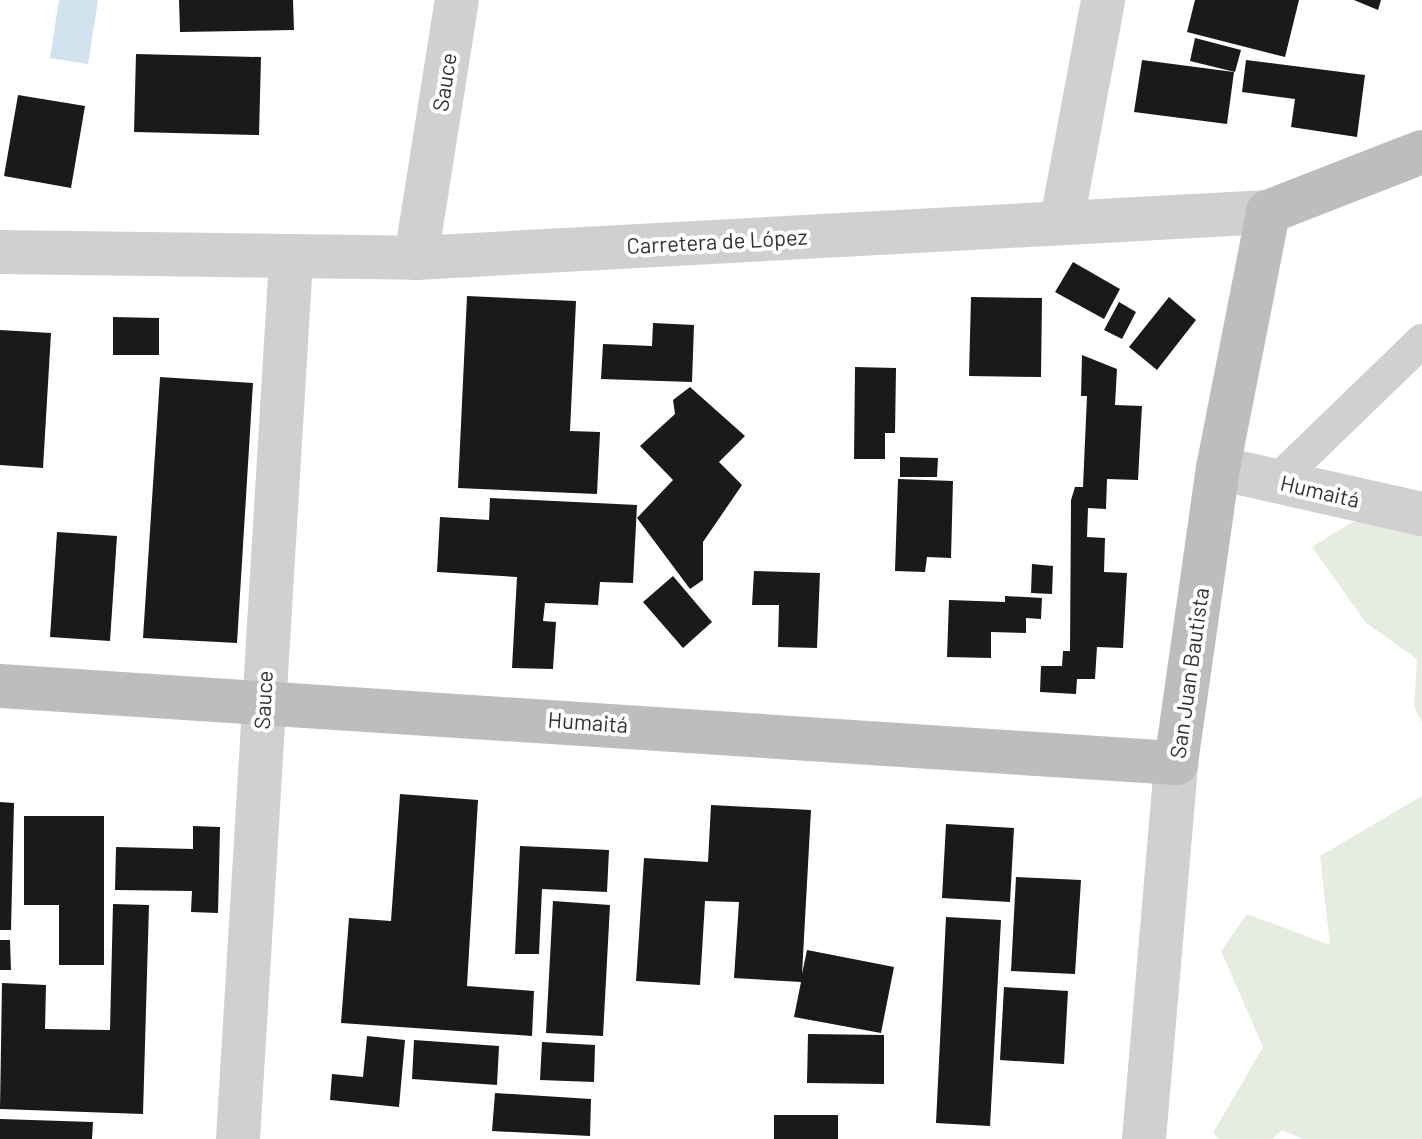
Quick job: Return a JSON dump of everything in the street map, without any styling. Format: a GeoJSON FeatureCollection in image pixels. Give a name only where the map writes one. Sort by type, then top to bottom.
{"type":"FeatureCollection","features":[{"type":"Feature","properties":{"kind":"street","name":"Sauce"},"geometry":{"type":"LineString","coordinates":[[416,258],[457,0]]}},
{"type":"Feature","properties":{"kind":"street"},"geometry":{"type":"LineString","coordinates":[[1062,220],[1103,0]]}},
{"type":"Feature","properties":{"kind":"street","name":"Carretera de López"},"geometry":{"type":"LineString","coordinates":[[0,252],[291,261],[416,258],[1062,220],[1268,212],[1422,152]]}},
{"type":"Feature","properties":{"kind":"street","name":"San Juan Bautista"},"geometry":{"type":"LineString","coordinates":[[1144,1139],[1176,763],[1218,468],[1268,212]]}},
{"type":"Feature","properties":{"kind":"street","name":"Sauce"},"geometry":{"type":"LineString","coordinates":[[238,1139],[291,261]]}},
{"type":"Feature","properties":{"kind":"street","name":"Humaitá"},"geometry":{"type":"LineString","coordinates":[[1218,468],[1422,514]]}},
{"type":"Feature","properties":{"kind":"street","name":"Humaitá"},"geometry":{"type":"LineString","coordinates":[[0,686],[263,699],[1176,763]]}},
{"type":"Feature","properties":{"kind":"lane"},"geometry":{"type":"LineString","coordinates":[[1277,481],[1422,341]]}},
{"type":"Feature","properties":{"kind":"shaded area"},"geometry":{"type":"Polygon","coordinates":[[[1422,520],[1422,722],[1414,707],[1417,659],[1366,623],[1312,547],[1352,522],[1422,520]]]}},
{"type":"Feature","properties":{"kind":"shaded area"},"geometry":{"type":"Polygon","coordinates":[[[1422,796],[1422,1139],[1303,1139],[1282,1130],[1272,1139],[1220,1139],[1213,1133],[1263,1047],[1221,951],[1247,914],[1330,945],[1320,856],[1422,796]]]}},
{"type":"Feature","properties":{"kind":"water"},"geometry":{"type":"Polygon","coordinates":[[[59,0],[98,0],[88,64],[50,58],[59,0]]]}},
{"type":"Feature","properties":{"kind":"building"},"geometry":{"type":"Polygon","coordinates":[[[179,0],[293,0],[294,30],[180,32],[179,0]]]}},
{"type":"Feature","properties":{"kind":"building"},"geometry":{"type":"Polygon","coordinates":[[[1195,0],[1299,0],[1285,57],[1187,32],[1195,0]]]}},
{"type":"Feature","properties":{"kind":"building"},"geometry":{"type":"Polygon","coordinates":[[[1354,0],[1381,0],[1378,10],[1354,0]]]}},
{"type":"Feature","properties":{"kind":"building"},"geometry":{"type":"Polygon","coordinates":[[[1195,38],[1241,50],[1235,72],[1190,61],[1195,38]]]}},
{"type":"Feature","properties":{"kind":"building"},"geometry":{"type":"Polygon","coordinates":[[[136,54],[261,57],[259,135],[134,132],[136,54]]]}},
{"type":"Feature","properties":{"kind":"building"},"geometry":{"type":"Polygon","coordinates":[[[1142,60],[1234,72],[1227,124],[1134,112],[1142,60]]]}},
{"type":"Feature","properties":{"kind":"building"},"geometry":{"type":"Polygon","coordinates":[[[1246,60],[1365,75],[1357,137],[1291,127],[1295,99],[1242,92],[1246,60]]]}},
{"type":"Feature","properties":{"kind":"building"},"geometry":{"type":"Polygon","coordinates":[[[18,95],[85,106],[71,188],[4,176],[18,95]]]}},
{"type":"Feature","properties":{"kind":"building"},"geometry":{"type":"Polygon","coordinates":[[[1073,262],[1120,289],[1104,319],[1055,292],[1073,262]]]}},
{"type":"Feature","properties":{"kind":"building"},"geometry":{"type":"Polygon","coordinates":[[[467,296],[576,301],[570,431],[600,432],[597,494],[458,488],[467,296]]]}},
{"type":"Feature","properties":{"kind":"building"},"geometry":{"type":"Polygon","coordinates":[[[971,297],[1042,298],[1041,377],[969,376],[971,297]]]}},
{"type":"Feature","properties":{"kind":"building"},"geometry":{"type":"Polygon","coordinates":[[[1169,297],[1196,320],[1157,370],[1129,347],[1169,297]]]}},
{"type":"Feature","properties":{"kind":"building"},"geometry":{"type":"Polygon","coordinates":[[[1119,302],[1136,312],[1122,339],[1104,330],[1119,302]]]}},
{"type":"Feature","properties":{"kind":"building"},"geometry":{"type":"Polygon","coordinates":[[[113,317],[159,318],[159,355],[113,355],[113,317]]]}},
{"type":"Feature","properties":{"kind":"building"},"geometry":{"type":"Polygon","coordinates":[[[653,323],[694,325],[692,382],[601,379],[603,344],[652,346],[653,323]]]}},
{"type":"Feature","properties":{"kind":"building"},"geometry":{"type":"Polygon","coordinates":[[[0,330],[51,333],[43,468],[0,465],[0,330]]]}},
{"type":"Feature","properties":{"kind":"building"},"geometry":{"type":"Polygon","coordinates":[[[1082,355],[1117,369],[1115,405],[1142,406],[1138,480],[1107,479],[1106,509],[1088,508],[1087,537],[1105,538],[1104,572],[1127,573],[1123,648],[1097,647],[1095,679],[1077,679],[1076,694],[1040,692],[1041,666],[1062,666],[1063,651],[1070,651],[1071,500],[1075,487],[1083,487],[1087,396],[1081,396],[1082,355]]]}},
{"type":"Feature","properties":{"kind":"building"},"geometry":{"type":"Polygon","coordinates":[[[855,367],[896,368],[895,433],[885,433],[885,459],[854,459],[855,367]]]}},
{"type":"Feature","properties":{"kind":"building"},"geometry":{"type":"Polygon","coordinates":[[[160,377],[253,383],[237,643],[143,638],[160,377]]]}},
{"type":"Feature","properties":{"kind":"building"},"geometry":{"type":"Polygon","coordinates":[[[690,387],[745,436],[719,462],[742,485],[703,542],[703,580],[690,589],[637,518],[673,480],[640,446],[675,414],[673,400],[690,387]]]}},
{"type":"Feature","properties":{"kind":"building"},"geometry":{"type":"Polygon","coordinates":[[[900,457],[938,458],[937,477],[900,477],[900,457]]]}},
{"type":"Feature","properties":{"kind":"building"},"geometry":{"type":"Polygon","coordinates":[[[898,479],[953,481],[951,558],[927,557],[925,572],[895,571],[898,479]]]}},
{"type":"Feature","properties":{"kind":"building"},"geometry":{"type":"Polygon","coordinates":[[[490,498],[637,505],[633,583],[600,582],[598,605],[545,603],[543,621],[556,622],[553,669],[512,668],[517,577],[437,572],[440,517],[489,520],[490,498]]]}},
{"type":"Feature","properties":{"kind":"building"},"geometry":{"type":"Polygon","coordinates":[[[57,532],[117,536],[110,641],[50,637],[57,532]]]}},
{"type":"Feature","properties":{"kind":"building"},"geometry":{"type":"Polygon","coordinates":[[[1032,564],[1053,566],[1052,594],[1031,593],[1032,564]]]}},
{"type":"Feature","properties":{"kind":"building"},"geometry":{"type":"Polygon","coordinates":[[[754,571],[820,573],[817,648],[778,647],[779,605],[752,605],[754,571]]]}},
{"type":"Feature","properties":{"kind":"building"},"geometry":{"type":"Polygon","coordinates":[[[673,576],[712,622],[683,648],[643,602],[673,576]]]}},
{"type":"Feature","properties":{"kind":"building"},"geometry":{"type":"Polygon","coordinates":[[[1005,596],[1042,598],[1041,619],[1026,618],[1026,633],[991,632],[991,658],[947,657],[949,600],[1005,602],[1005,596]]]}},
{"type":"Feature","properties":{"kind":"building"},"geometry":{"type":"Polygon","coordinates":[[[400,794],[478,800],[467,986],[534,991],[532,1036],[341,1023],[349,918],[391,921],[400,794]]]}},
{"type":"Feature","properties":{"kind":"building"},"geometry":{"type":"Polygon","coordinates":[[[0,802],[14,803],[11,930],[0,930],[0,802]]]}},
{"type":"Feature","properties":{"kind":"building"},"geometry":{"type":"Polygon","coordinates":[[[711,805],[811,810],[802,974],[807,950],[894,967],[881,1033],[794,1017],[801,982],[734,978],[739,902],[705,901],[700,985],[636,981],[644,858],[708,862],[711,805]]]}},
{"type":"Feature","properties":{"kind":"building"},"geometry":{"type":"Polygon","coordinates":[[[24,816],[104,816],[104,965],[59,965],[59,905],[24,905],[24,816]]]}},
{"type":"Feature","properties":{"kind":"building"},"geometry":{"type":"Polygon","coordinates":[[[946,824],[1014,828],[1010,902],[942,898],[946,824]]]}},
{"type":"Feature","properties":{"kind":"building"},"geometry":{"type":"Polygon","coordinates":[[[193,826],[220,827],[218,913],[191,912],[192,891],[115,890],[116,847],[193,849],[193,826]]]}},
{"type":"Feature","properties":{"kind":"building"},"geometry":{"type":"Polygon","coordinates":[[[520,846],[609,850],[607,892],[542,889],[539,954],[515,954],[520,846]]]}},
{"type":"Feature","properties":{"kind":"building"},"geometry":{"type":"Polygon","coordinates":[[[1016,877],[1081,880],[1075,974],[1011,971],[1016,877]]]}},
{"type":"Feature","properties":{"kind":"building"},"geometry":{"type":"Polygon","coordinates":[[[553,901],[610,905],[603,1036],[546,1033],[553,901]]]}},
{"type":"Feature","properties":{"kind":"building"},"geometry":{"type":"Polygon","coordinates":[[[113,904],[149,905],[143,1114],[0,1109],[2,983],[46,985],[45,1029],[110,1030],[113,904]]]}},
{"type":"Feature","properties":{"kind":"building"},"geometry":{"type":"Polygon","coordinates":[[[946,917],[1001,920],[990,1126],[936,1123],[946,917]]]}},
{"type":"Feature","properties":{"kind":"building"},"geometry":{"type":"Polygon","coordinates":[[[0,940],[10,940],[11,970],[0,970],[0,940]]]}},
{"type":"Feature","properties":{"kind":"building"},"geometry":{"type":"Polygon","coordinates":[[[1004,987],[1068,991],[1064,1064],[1000,1060],[1004,987]]]}},
{"type":"Feature","properties":{"kind":"building"},"geometry":{"type":"Polygon","coordinates":[[[808,1034],[884,1035],[884,1084],[807,1083],[808,1034]]]}},
{"type":"Feature","properties":{"kind":"building"},"geometry":{"type":"Polygon","coordinates":[[[367,1036],[405,1040],[399,1107],[330,1100],[332,1074],[363,1077],[367,1036]]]}},
{"type":"Feature","properties":{"kind":"building"},"geometry":{"type":"Polygon","coordinates":[[[414,1040],[499,1046],[497,1085],[412,1079],[414,1040]]]}},
{"type":"Feature","properties":{"kind":"building"},"geometry":{"type":"Polygon","coordinates":[[[542,1042],[595,1045],[594,1082],[540,1080],[542,1042]]]}},
{"type":"Feature","properties":{"kind":"building"},"geometry":{"type":"Polygon","coordinates":[[[495,1093],[591,1099],[590,1136],[492,1131],[495,1093]]]}},
{"type":"Feature","properties":{"kind":"building"},"geometry":{"type":"Polygon","coordinates":[[[774,1115],[838,1115],[838,1139],[774,1139],[774,1115]]]}},
{"type":"Feature","properties":{"kind":"building"},"geometry":{"type":"Polygon","coordinates":[[[0,1119],[93,1122],[92,1139],[0,1139],[0,1119]]]}}]}
